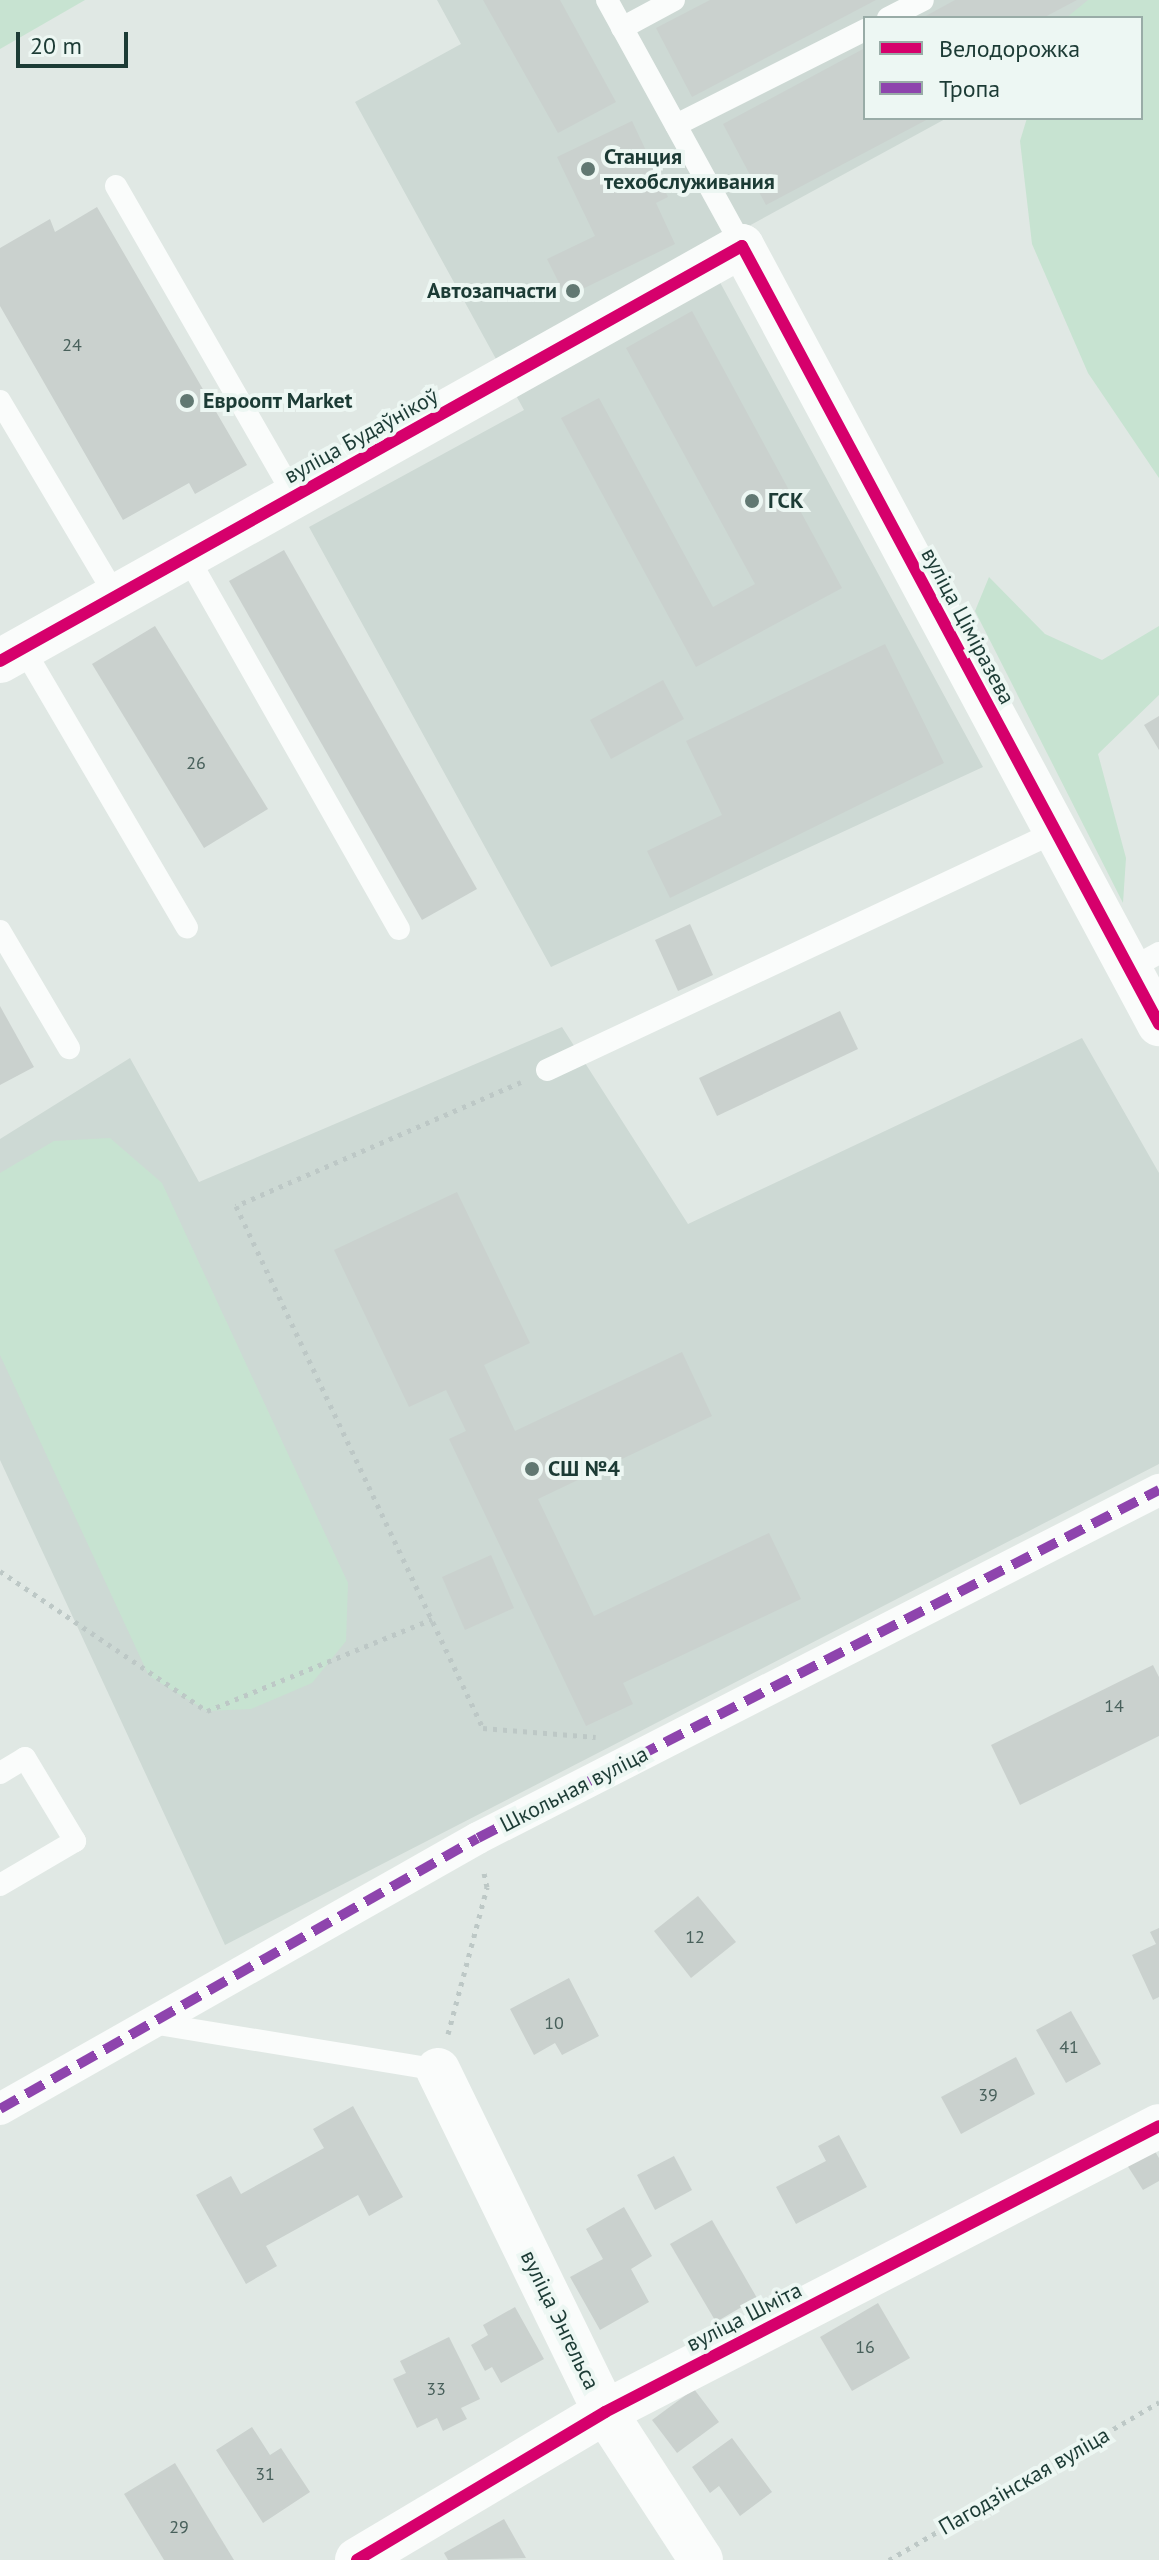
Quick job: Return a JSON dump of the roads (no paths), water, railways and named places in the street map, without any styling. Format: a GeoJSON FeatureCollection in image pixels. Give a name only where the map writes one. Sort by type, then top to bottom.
{"type":"FeatureCollection","features":[{"type":"Feature","properties":{"kind":"street","name":"вуліца Будаўнікоў"},"geometry":{"type":"LineString","coordinates":[[12,654],[742,246]]}},
{"type":"Feature","properties":{"kind":"street","name":"вуліца Ціміразева"},"geometry":{"type":"LineString","coordinates":[[742,246],[1055,832],[1144,961],[1159,1024]]}},
{"type":"Feature","properties":{"kind":"street","name":"Школьная вуліца"},"geometry":{"type":"LineString","coordinates":[[0,2109],[478,1838],[1159,1490]]}},
{"type":"Feature","properties":{"kind":"street","name":"вуліца Энгельса"},"geometry":{"type":"LineString","coordinates":[[438,2070],[605,2412],[701,2560]]}},
{"type":"Feature","properties":{"kind":"street","name":"вуліца Шміта"},"geometry":{"type":"LineString","coordinates":[[357,2560],[605,2412],[1159,2126]]}},
{"type":"Feature","properties":{"kind":"lane"},"geometry":{"type":"LineString","coordinates":[[607,0],[742,246]]}},
{"type":"Feature","properties":{"kind":"lane"},"geometry":{"type":"LineString","coordinates":[[622,28],[674,0]]}},
{"type":"Feature","properties":{"kind":"lane"},"geometry":{"type":"LineString","coordinates":[[892,16],[923,0]]}},
{"type":"Feature","properties":{"kind":"lane"},"geometry":{"type":"LineString","coordinates":[[676,125],[863,31]]}},
{"type":"Feature","properties":{"kind":"lane"},"geometry":{"type":"LineString","coordinates":[[116,186],[294,496]]}},
{"type":"Feature","properties":{"kind":"lane"},"geometry":{"type":"LineString","coordinates":[[0,401],[116,596]]}},
{"type":"Feature","properties":{"kind":"lane"},"geometry":{"type":"LineString","coordinates":[[187,556],[399,929]]}},
{"type":"Feature","properties":{"kind":"lane"},"geometry":{"type":"LineString","coordinates":[[12,654],[187,927]]}},
{"type":"Feature","properties":{"kind":"lane"},"geometry":{"type":"LineString","coordinates":[[547,1070],[1055,832]]}},
{"type":"Feature","properties":{"kind":"lane"},"geometry":{"type":"LineString","coordinates":[[0,931],[69,1048]]}},
{"type":"Feature","properties":{"kind":"lane"},"geometry":{"type":"LineString","coordinates":[[0,1773],[25,1758],[75,1841],[0,1885]]}},
{"type":"Feature","properties":{"kind":"lane"},"geometry":{"type":"LineString","coordinates":[[152,2023],[438,2070]]}},
{"type":"Feature","properties":{"kind":"place","name":"Станция техобслуживания"},"geometry":{"type":"Point","coordinates":[588,169]}},
{"type":"Feature","properties":{"kind":"place","name":"Автозапчасти"},"geometry":{"type":"Point","coordinates":[573,291]}},
{"type":"Feature","properties":{"kind":"place","name":"Евроопт Market"},"geometry":{"type":"Point","coordinates":[187,401]}},
{"type":"Feature","properties":{"kind":"place","name":"ГСК"},"geometry":{"type":"Point","coordinates":[752,501]}},
{"type":"Feature","properties":{"kind":"place","name":"СШ №4"},"geometry":{"type":"Point","coordinates":[532,1469]}}]}
